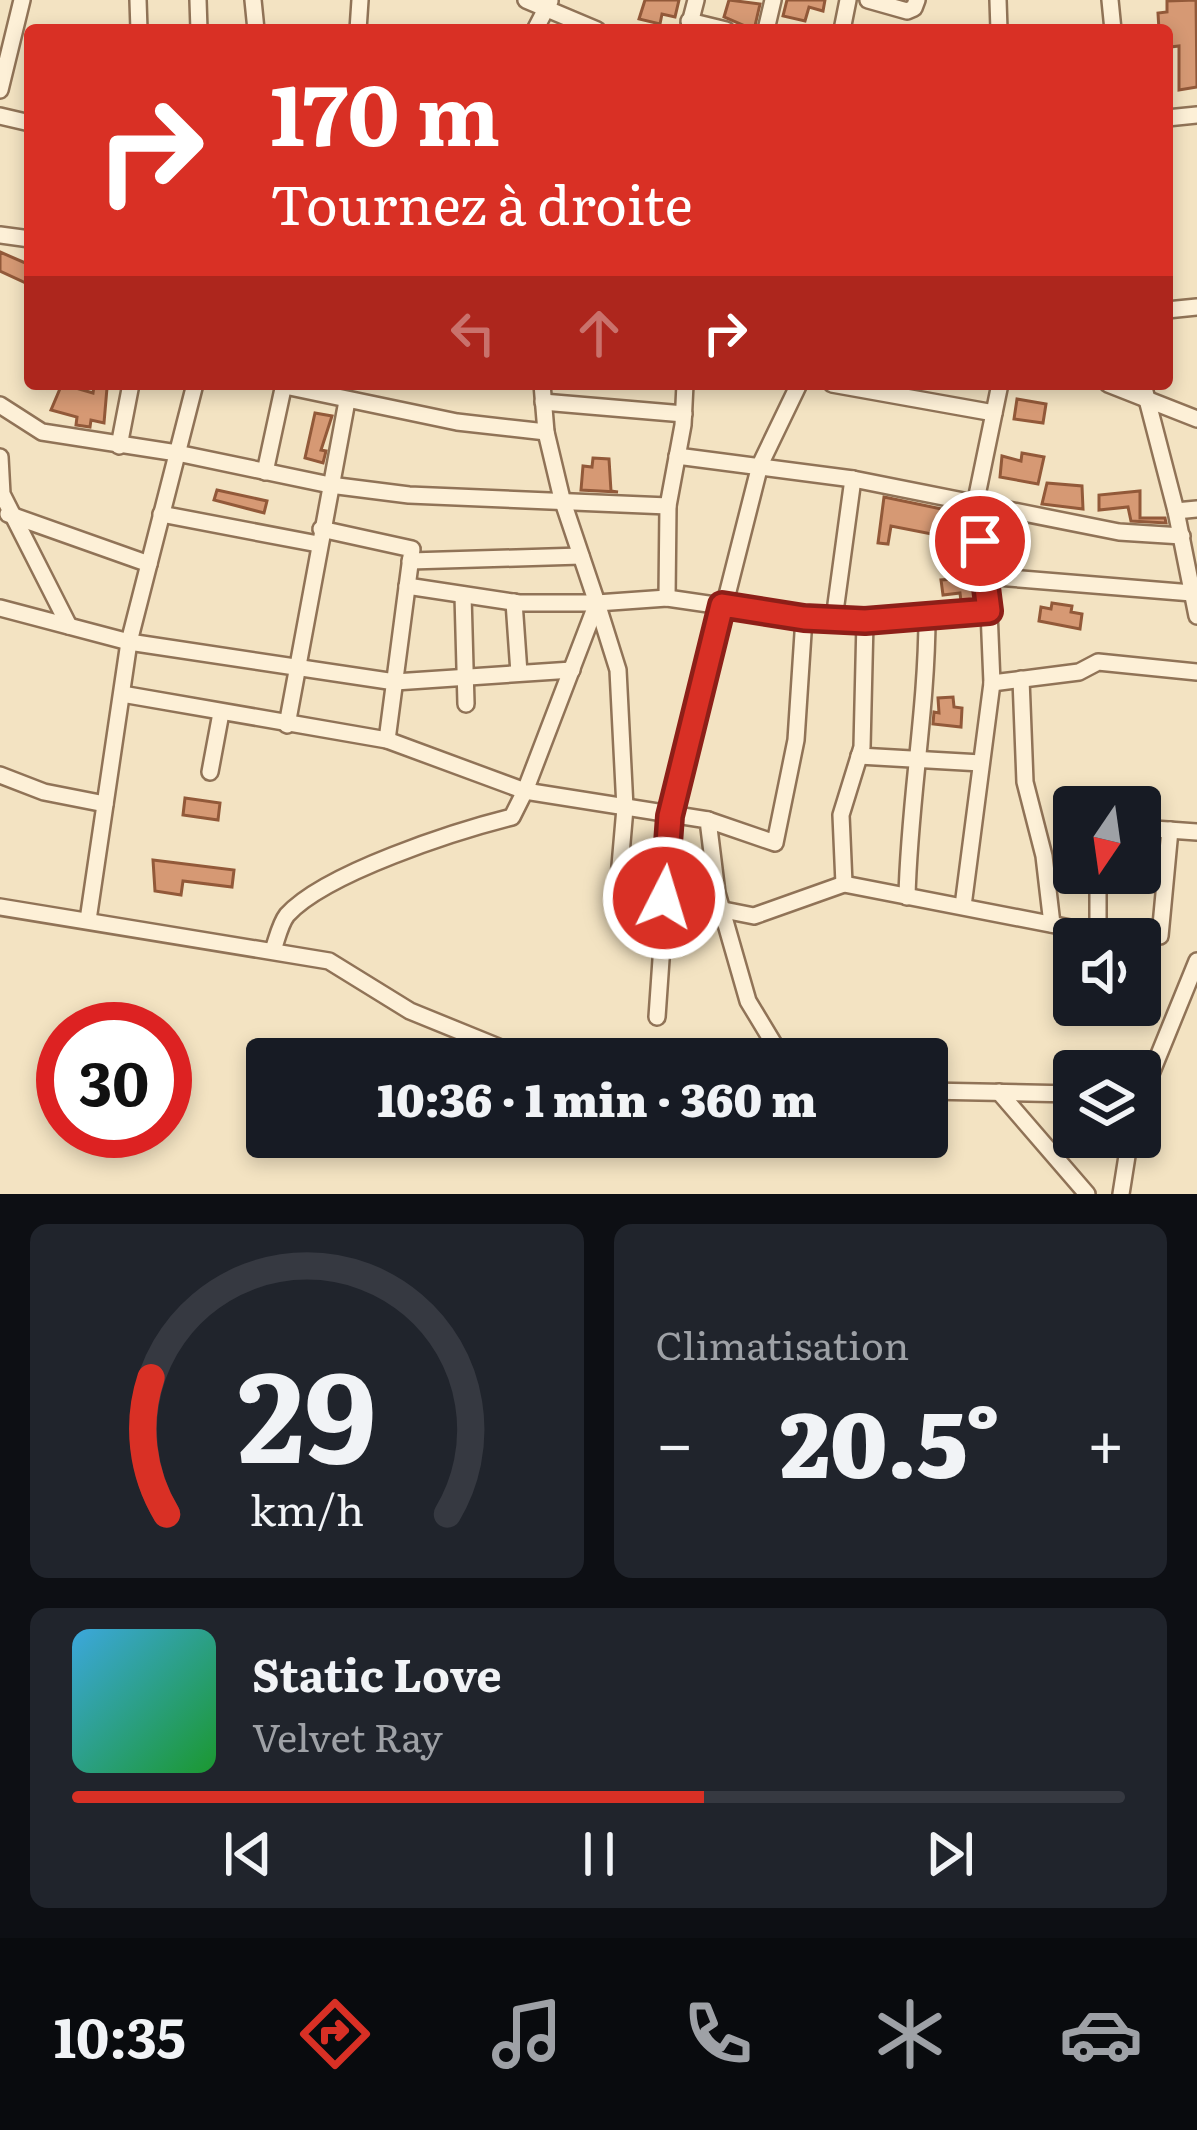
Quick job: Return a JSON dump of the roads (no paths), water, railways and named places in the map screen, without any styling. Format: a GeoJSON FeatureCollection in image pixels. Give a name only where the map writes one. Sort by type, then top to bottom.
{"type":"FeatureCollection","features":[{"type":"Feature","properties":{"kind":"street"},"geometry":{"type":"LineString","coordinates":[[0,90],[22,0]]}},
{"type":"Feature","properties":{"kind":"street"},"geometry":{"type":"LineString","coordinates":[[526,0],[549,4],[585,24]]}},
{"type":"Feature","properties":{"kind":"street"},"geometry":{"type":"LineString","coordinates":[[868,0],[907,11],[917,0]]}},
{"type":"Feature","properties":{"kind":"street"},"geometry":{"type":"LineString","coordinates":[[119,446],[130,390]]}},
{"type":"Feature","properties":{"kind":"street"},"geometry":{"type":"LineString","coordinates":[[88,920],[129,642],[193,390]]}},
{"type":"Feature","properties":{"kind":"street"},"geometry":{"type":"LineString","coordinates":[[265,472],[283,390]]}},
{"type":"Feature","properties":{"kind":"street"},"geometry":{"type":"LineString","coordinates":[[304,390],[457,422],[545,432]]}},
{"type":"Feature","properties":{"kind":"street"},"geometry":{"type":"LineString","coordinates":[[668,598],[668,506],[685,390]]}},
{"type":"Feature","properties":{"kind":"street"},"geometry":{"type":"LineString","coordinates":[[657,1017],[670,816],[760,465],[796,390]]}},
{"type":"Feature","properties":{"kind":"street"},"geometry":{"type":"LineString","coordinates":[[866,390],[994,413]]}},
{"type":"Feature","properties":{"kind":"street"},"geometry":{"type":"LineString","coordinates":[[963,906],[992,683],[989,611],[975,505],[999,390]]}},
{"type":"Feature","properties":{"kind":"street"},"geometry":{"type":"LineString","coordinates":[[1143,391],[1197,419]]}},
{"type":"Feature","properties":{"kind":"street"},"geometry":{"type":"LineString","coordinates":[[1143,391],[1176,511],[1197,616]]}},
{"type":"Feature","properties":{"kind":"street"},"geometry":{"type":"LineString","coordinates":[[684,415],[543,393],[545,432],[562,500],[618,670],[625,808],[617,889],[754,916],[844,884],[1091,932],[1098,926],[1098,894]]}},
{"type":"Feature","properties":{"kind":"street"},"geometry":{"type":"LineString","coordinates":[[287,725],[347,401]]}},
{"type":"Feature","properties":{"kind":"street"},"geometry":{"type":"LineString","coordinates":[[0,405],[42,432],[330,484],[409,495],[668,506]]}},
{"type":"Feature","properties":{"kind":"street"},"geometry":{"type":"LineString","coordinates":[[677,456],[853,478],[1119,532],[1182,536]]}},
{"type":"Feature","properties":{"kind":"street"},"geometry":{"type":"LineString","coordinates":[[0,457],[6,513],[69,626]]}},
{"type":"Feature","properties":{"kind":"street"},"geometry":{"type":"LineString","coordinates":[[834,619],[853,478]]}},
{"type":"Feature","properties":{"kind":"street"},"geometry":{"type":"LineString","coordinates":[[1176,511],[1197,509]]}},
{"type":"Feature","properties":{"kind":"street"},"geometry":{"type":"LineString","coordinates":[[6,513],[148,565]]}},
{"type":"Feature","properties":{"kind":"street"},"geometry":{"type":"LineString","coordinates":[[161,514],[412,549],[388,740]]}},
{"type":"Feature","properties":{"kind":"street"},"geometry":{"type":"LineString","coordinates":[[410,561],[581,556]]}},
{"type":"Feature","properties":{"kind":"street"},"geometry":{"type":"LineString","coordinates":[[985,576],[1192,593]]}},
{"type":"Feature","properties":{"kind":"street"},"geometry":{"type":"LineString","coordinates":[[407,586],[514,602],[668,598],[804,618],[865,621],[989,611]]}},
{"type":"Feature","properties":{"kind":"street"},"geometry":{"type":"LineString","coordinates":[[463,595],[466,704]]}},
{"type":"Feature","properties":{"kind":"street"},"geometry":{"type":"LineString","coordinates":[[514,602],[519,673]]}},
{"type":"Feature","properties":{"kind":"street"},"geometry":{"type":"LineString","coordinates":[[273,950],[285,917],[317,893],[443,834],[512,817],[597,603]]}},
{"type":"Feature","properties":{"kind":"street"},"geometry":{"type":"LineString","coordinates":[[0,608],[129,642],[395,682],[572,670]]}},
{"type":"Feature","properties":{"kind":"street"},"geometry":{"type":"LineString","coordinates":[[907,897],[908,819],[927,674],[927,616]]}},
{"type":"Feature","properties":{"kind":"street"},"geometry":{"type":"LineString","coordinates":[[122,694],[388,740],[525,791],[708,820],[775,843],[796,740],[804,618]]}},
{"type":"Feature","properties":{"kind":"street"},"geometry":{"type":"LineString","coordinates":[[844,884],[841,815],[859,756],[865,621]]}},
{"type":"Feature","properties":{"kind":"street"},"geometry":{"type":"LineString","coordinates":[[992,683],[1079,672],[1098,662],[1197,673]]}},
{"type":"Feature","properties":{"kind":"street"},"geometry":{"type":"LineString","coordinates":[[1021,679],[1024,782],[1044,856],[1052,924]]}},
{"type":"Feature","properties":{"kind":"street"},"geometry":{"type":"LineString","coordinates":[[210,772],[221,712]]}},
{"type":"Feature","properties":{"kind":"street"},"geometry":{"type":"LineString","coordinates":[[859,756],[981,763]]}},
{"type":"Feature","properties":{"kind":"street"},"geometry":{"type":"LineString","coordinates":[[0,776],[44,792],[105,804]]}},
{"type":"Feature","properties":{"kind":"street"},"geometry":{"type":"LineString","coordinates":[[708,820],[722,909],[748,1000],[771,1038]]}},
{"type":"Feature","properties":{"kind":"street"},"geometry":{"type":"LineString","coordinates":[[1161,829],[1197,832]]}},
{"type":"Feature","properties":{"kind":"street"},"geometry":{"type":"LineString","coordinates":[[1161,926],[1170,830]]}},
{"type":"Feature","properties":{"kind":"street"},"geometry":{"type":"LineString","coordinates":[[0,908],[329,961],[410,1011],[476,1038]]}},
{"type":"Feature","properties":{"kind":"street"},"geometry":{"type":"LineString","coordinates":[[1160,1050],[1197,961]]}},
{"type":"Feature","properties":{"kind":"street"},"geometry":{"type":"LineString","coordinates":[[948,1092],[1053,1094]]}},
{"type":"Feature","properties":{"kind":"street"},"geometry":{"type":"LineString","coordinates":[[999,1093],[1087,1194]]}},
{"type":"Feature","properties":{"kind":"street"},"geometry":{"type":"LineString","coordinates":[[1121,1194],[1127,1158]]}}]}
